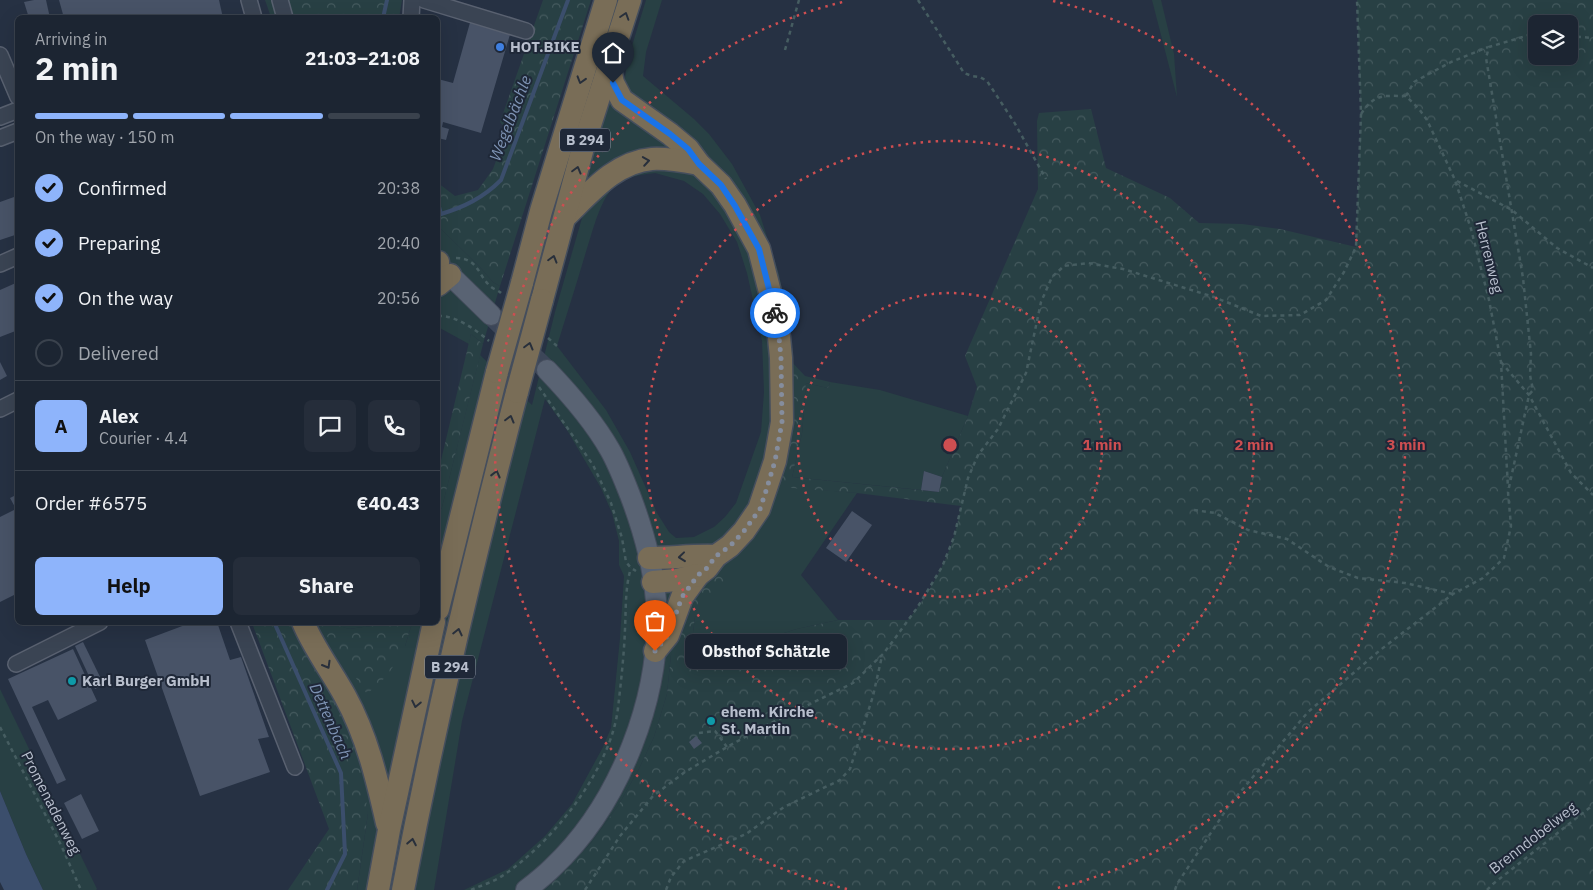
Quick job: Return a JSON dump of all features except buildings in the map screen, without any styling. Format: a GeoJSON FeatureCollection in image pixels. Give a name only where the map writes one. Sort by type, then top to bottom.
{"type":"FeatureCollection","features":[{"type":"Feature","properties":{"kind":"highway","name":"B 294"},"geometry":{"type":"LineString","coordinates":[[440,594],[444,565],[541,211],[606,0]]}},
{"type":"Feature","properties":{"kind":"highway","name":"B 294"},"geometry":{"type":"LineString","coordinates":[[403,890],[430,754],[467,590],[532,381],[542,300],[584,144],[630,0]]}},
{"type":"Feature","properties":{"kind":"highway"},"geometry":{"type":"LineString","coordinates":[[609,64],[613,83],[622,100],[688,149],[699,164],[721,185],[735,206],[759,249],[779,337],[782,422],[775,461],[760,509],[730,546],[716,556],[707,568],[698,575],[682,597],[668,635],[655,651]]}},
{"type":"Feature","properties":{"kind":"highway"},"geometry":{"type":"LineString","coordinates":[[565,217],[606,178],[620,168],[651,159],[699,164]]}},
{"type":"Feature","properties":{"kind":"highway"},"geometry":{"type":"LineString","coordinates":[[640,563],[699,555],[716,556]]}},
{"type":"Feature","properties":{"kind":"highway"},"geometry":{"type":"LineString","coordinates":[[653,582],[677,580],[698,575]]}},
{"type":"Feature","properties":{"kind":"highway"},"geometry":{"type":"LineString","coordinates":[[305,625],[346,697],[362,732],[375,768],[389,830]]}},
{"type":"Feature","properties":{"kind":"highway","name":"B 294"},"geometry":{"type":"LineString","coordinates":[[378,890],[433,625]]}},
{"type":"Feature","properties":{"kind":"main road"},"geometry":{"type":"LineString","coordinates":[[440,269],[491,315]]}},
{"type":"Feature","properties":{"kind":"main road"},"geometry":{"type":"LineString","coordinates":[[526,890],[552,868],[571,848],[599,810],[618,779],[631,751],[639,729],[655,651],[656,602],[653,582],[640,563],[647,547],[636,511],[610,450],[585,413],[532,381]]}},
{"type":"Feature","properties":{"kind":"street"},"geometry":{"type":"LineString","coordinates":[[249,0],[253,15]]}},
{"type":"Feature","properties":{"kind":"street"},"geometry":{"type":"LineString","coordinates":[[280,0],[284,15]]}},
{"type":"Feature","properties":{"kind":"street"},"geometry":{"type":"LineString","coordinates":[[411,15],[412,0]]}},
{"type":"Feature","properties":{"kind":"street"},"geometry":{"type":"LineString","coordinates":[[424,0],[526,31]]}},
{"type":"Feature","properties":{"kind":"street"},"geometry":{"type":"LineString","coordinates":[[1,61],[15,91]]}},
{"type":"Feature","properties":{"kind":"street"},"geometry":{"type":"LineString","coordinates":[[0,116],[15,111]]}},
{"type":"Feature","properties":{"kind":"street"},"geometry":{"type":"LineString","coordinates":[[0,138],[15,132]]}},
{"type":"Feature","properties":{"kind":"street"},"geometry":{"type":"LineString","coordinates":[[0,264],[15,257]]}},
{"type":"Feature","properties":{"kind":"street"},"geometry":{"type":"LineString","coordinates":[[0,409],[15,402]]}},
{"type":"Feature","properties":{"kind":"street"},"geometry":{"type":"LineString","coordinates":[[16,664],[94,625]]}},
{"type":"Feature","properties":{"kind":"street"},"geometry":{"type":"LineString","coordinates":[[239,625],[296,767]]}},
{"type":"Feature","properties":{"kind":"path"},"geometry":{"type":"LineString","coordinates":[[785,50],[799,0]]}},
{"type":"Feature","properties":{"kind":"path"},"geometry":{"type":"LineString","coordinates":[[918,0],[964,73],[987,81],[1014,122],[1046,179]]}},
{"type":"Feature","properties":{"kind":"path"},"geometry":{"type":"LineString","coordinates":[[585,890],[620,836],[653,796],[685,772],[727,747],[765,726],[853,683],[883,654],[917,608],[942,567],[954,537],[968,478],[978,455],[998,429],[1026,374],[1041,302],[1052,277],[1064,266],[1088,263],[1123,269],[1214,297],[1261,316],[1300,315],[1326,300],[1344,272],[1356,247],[1361,114],[1357,0]]}},
{"type":"Feature","properties":{"kind":"path"},"geometry":{"type":"LineString","coordinates":[[1361,114],[1369,103],[1382,96],[1406,96],[1414,82],[1452,62],[1489,47],[1528,35]]}},
{"type":"Feature","properties":{"kind":"path"},"geometry":{"type":"LineString","coordinates":[[1578,37],[1593,38]]}},
{"type":"Feature","properties":{"kind":"path"},"geometry":{"type":"LineString","coordinates":[[1489,47],[1486,58],[1523,278],[1531,354],[1530,375],[1533,390],[1529,395],[1508,492]]}},
{"type":"Feature","properties":{"kind":"path","name":"Herrenweg"},"geometry":{"type":"LineString","coordinates":[[1175,890],[1177,884],[1230,804],[1308,712],[1379,651],[1453,594],[1483,578],[1504,558],[1511,526],[1501,362],[1488,300],[1472,229],[1455,180],[1427,120],[1406,96]]}},
{"type":"Feature","properties":{"kind":"path"},"geometry":{"type":"LineString","coordinates":[[1455,180],[1512,210],[1557,248],[1593,268]]}},
{"type":"Feature","properties":{"kind":"path"},"geometry":{"type":"LineString","coordinates":[[440,269],[451,259],[460,258],[472,262],[482,273],[491,288]]}},
{"type":"Feature","properties":{"kind":"path"},"geometry":{"type":"LineString","coordinates":[[440,316],[456,320],[476,330],[491,344]]}},
{"type":"Feature","properties":{"kind":"path"},"geometry":{"type":"LineString","coordinates":[[1501,362],[1529,395],[1571,473],[1593,495]]}},
{"type":"Feature","properties":{"kind":"path"},"geometry":{"type":"LineString","coordinates":[[532,381],[540,387],[593,465],[611,503],[622,538]]}},
{"type":"Feature","properties":{"kind":"path"},"geometry":{"type":"LineString","coordinates":[[1194,510],[1216,513],[1248,530],[1287,539],[1329,567],[1358,578],[1405,583],[1453,594]]}},
{"type":"Feature","properties":{"kind":"path"},"geometry":{"type":"LineString","coordinates":[[470,890],[506,874],[543,843],[574,806],[606,750],[615,729],[618,709],[625,639],[628,578],[640,563]]}},
{"type":"Feature","properties":{"kind":"path"},"geometry":{"type":"LineString","coordinates":[[666,890],[671,878],[684,861],[746,834],[784,806],[840,780],[850,769],[874,696],[883,654]]}},
{"type":"Feature","properties":{"kind":"path","name":"Promenadenweg"},"geometry":{"type":"LineString","coordinates":[[0,727],[61,845],[81,890]]}},
{"type":"Feature","properties":{"kind":"path"},"geometry":{"type":"LineString","coordinates":[[699,733],[715,731],[727,747]]}},
{"type":"Feature","properties":{"kind":"path","name":"Brenndobelweg"},"geometry":{"type":"LineString","coordinates":[[1487,890],[1593,805]]}},
{"type":"Feature","properties":{"kind":"green space"},"geometry":{"type":"Polygon","coordinates":[[[265,0],[402,0],[400,15],[270,15],[265,0]]]}},
{"type":"Feature","properties":{"kind":"green space"},"geometry":{"type":"Polygon","coordinates":[[[543,0],[591,0],[500,286],[493,282],[440,228],[440,185],[455,196],[478,190],[493,169],[507,131],[500,122],[543,0]]]}},
{"type":"Feature","properties":{"kind":"green space"},"geometry":{"type":"Polygon","coordinates":[[[646,0],[662,0],[646,52],[643,76],[694,119],[709,134],[732,164],[760,215],[779,274],[790,332],[778,486],[857,493],[801,575],[838,620],[797,629],[733,649],[690,656],[695,617],[726,562],[671,655],[667,694],[654,737],[639,769],[618,806],[591,843],[545,890],[464,890],[508,869],[545,836],[572,804],[603,747],[611,728],[624,576],[619,565],[619,541],[612,513],[601,488],[567,430],[545,399],[462,721],[434,890],[357,890],[368,813],[293,625],[322,625],[320,626],[405,646],[411,625],[440,625],[440,515],[480,355],[532,405],[555,312],[584,211],[585,183],[609,100],[625,78],[627,62],[646,0]],[[655,173],[636,176],[614,186],[602,205],[595,222],[557,346],[606,410],[630,452],[657,513],[669,532],[676,538],[694,537],[714,527],[725,517],[736,503],[761,432],[764,392],[762,341],[747,273],[737,242],[720,214],[703,194],[684,181],[655,173]]]}},
{"type":"Feature","properties":{"kind":"green space"},"geometry":{"type":"Polygon","coordinates":[[[1152,0],[1161,0],[1174,54],[1177,97],[1152,0]]]}},
{"type":"Feature","properties":{"kind":"green space"},"geometry":{"type":"Polygon","coordinates":[[[1357,0],[1593,0],[1593,890],[545,890],[591,843],[618,806],[639,769],[654,737],[667,694],[671,655],[681,619],[690,601],[726,562],[727,579],[695,617],[690,655],[733,649],[797,629],[838,620],[908,620],[929,591],[950,547],[961,506],[857,493],[778,487],[789,359],[805,376],[830,382],[828,388],[806,383],[802,433],[792,477],[939,492],[942,477],[968,416],[977,387],[965,356],[1038,189],[1037,121],[1039,113],[1091,109],[1106,168],[1170,198],[1199,223],[1242,224],[1280,229],[1356,247],[1361,114],[1357,0]]]}},
{"type":"Feature","properties":{"kind":"green space"},"geometry":{"type":"Polygon","coordinates":[[[440,228],[493,282],[500,286],[483,344],[471,334],[469,344],[440,328],[440,228]]]}},
{"type":"Feature","properties":{"kind":"green space"},"geometry":{"type":"Polygon","coordinates":[[[471,334],[483,344],[440,515],[440,465],[471,334]]]}},
{"type":"Feature","properties":{"kind":"green space"},"geometry":{"type":"Polygon","coordinates":[[[830,382],[880,390],[968,416],[942,477],[924,471],[921,490],[792,477],[802,433],[806,383],[828,388],[830,382]]]}},
{"type":"Feature","properties":{"kind":"green space"},"geometry":{"type":"Polygon","coordinates":[[[253,625],[293,625],[324,677],[360,759],[368,813],[357,890],[288,890],[329,829],[253,625]]]}},
{"type":"Feature","properties":{"kind":"green space"},"geometry":{"type":"Polygon","coordinates":[[[334,625],[378,625],[349,629],[334,625]]]}},
{"type":"Feature","properties":{"kind":"green space"},"geometry":{"type":"Polygon","coordinates":[[[336,625],[349,629],[378,625],[411,625],[405,646],[388,675],[367,694],[320,626],[336,625]]]}},
{"type":"Feature","properties":{"kind":"green space"},"geometry":{"type":"Polygon","coordinates":[[[0,689],[96,890],[43,890],[0,791],[0,689]]]}},
{"type":"Feature","properties":{"kind":"water"},"geometry":{"type":"Polygon","coordinates":[[[0,791],[43,890],[4,890],[0,882],[0,791]]]}},
{"type":"Feature","properties":{"kind":"waterway"},"geometry":{"type":"LineString","coordinates":[[384,15],[387,0]]}},
{"type":"Feature","properties":{"kind":"waterway","name":"Wegelbächle"},"geometry":{"type":"LineString","coordinates":[[441,214],[473,201],[501,180],[568,0]]}},
{"type":"Feature","properties":{"kind":"waterway","name":"Dettenbach"},"geometry":{"type":"LineString","coordinates":[[275,625],[341,773],[345,854],[327,890]]}},
{"type":"Feature","properties":{"kind":"tunnel"},"geometry":{"type":"LineString","coordinates":[[491,315],[547,370]]}},
{"type":"Feature","properties":{"kind":"way so far"},"geometry":{"type":"LineString","coordinates":[[655,651],[668,635],[682,597],[698,575],[707,568],[716,556],[730,546],[760,509],[775,461],[782,422],[781,358],[775,313]]}},
{"type":"Feature","properties":{"kind":"place","name":"HOT.BIKE"},"geometry":{"type":"Point","coordinates":[500,47]}},
{"type":"Feature","properties":{"kind":"place","name":"Obsthof Schätzle"},"geometry":{"type":"Point","coordinates":[655,651]}},
{"type":"Feature","properties":{"kind":"place","name":"Karl Burger GmbH"},"geometry":{"type":"Point","coordinates":[72,681]}},
{"type":"Feature","properties":{"kind":"place","name":"ehem. Kirche St. Martin"},"geometry":{"type":"Point","coordinates":[711,721]}},
{"type":"Feature","properties":{"kind":"route"},"geometry":{"type":"LineString","coordinates":[[613,83],[616,92],[622,100],[688,149],[699,164],[721,185],[759,249],[775,313]]}}]}
